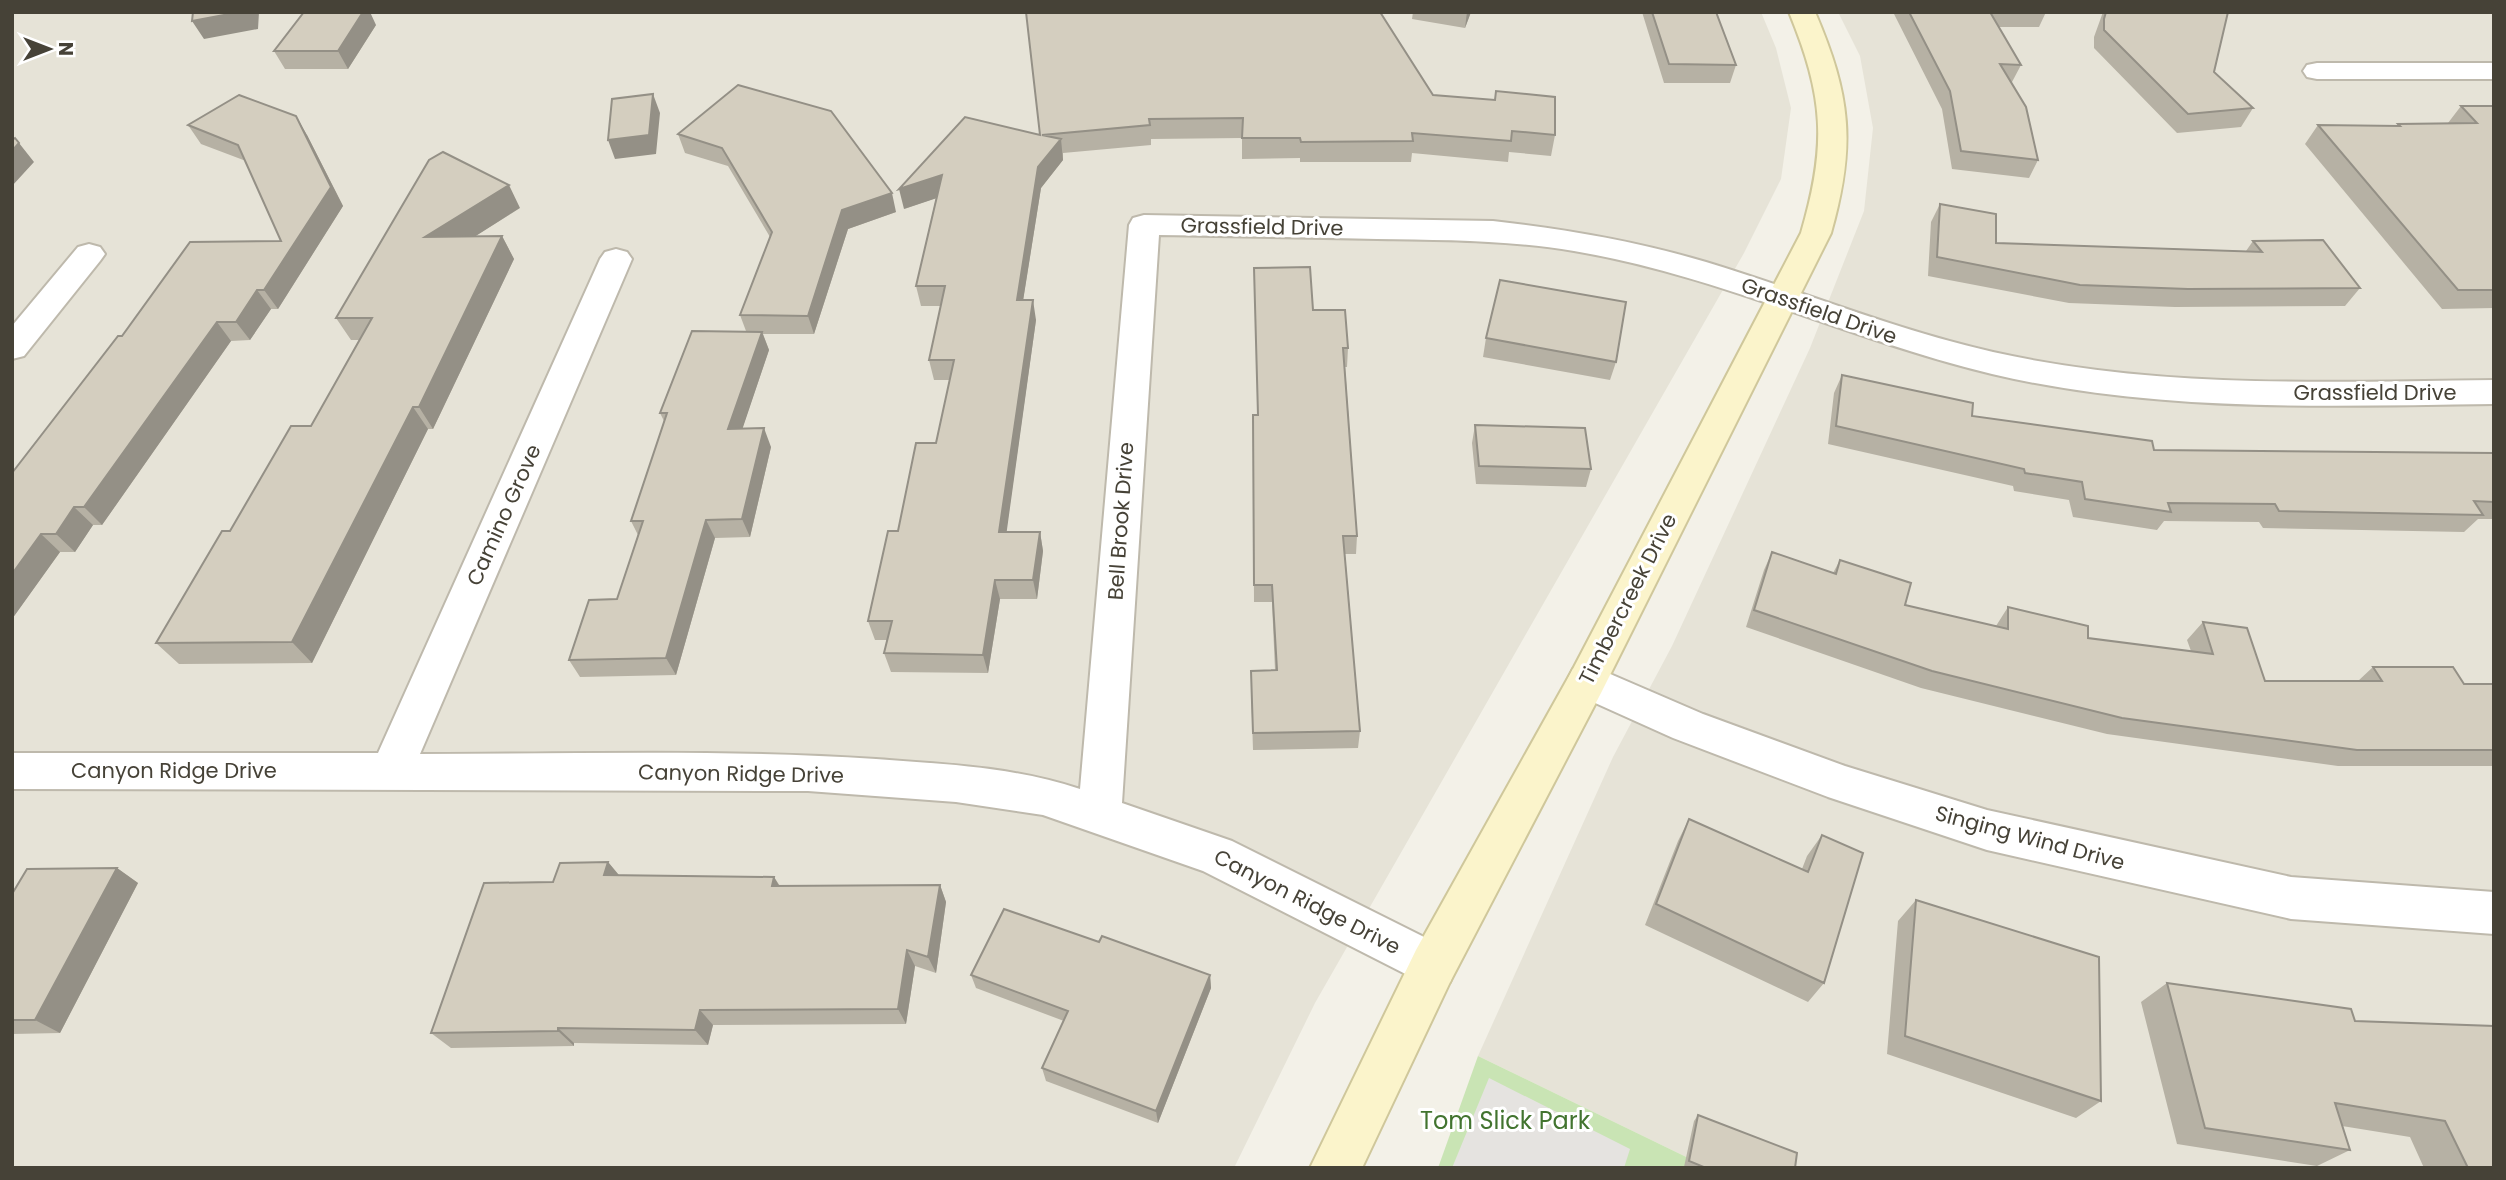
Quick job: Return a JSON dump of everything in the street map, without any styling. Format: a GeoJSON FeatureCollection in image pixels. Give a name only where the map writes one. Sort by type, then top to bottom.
{"type":"FeatureCollection","features":[{"type":"Feature","properties":{"kind":"street","name":"Timbercreek Drive"},"geometry":{"type":"LineString","coordinates":[[1335,1168],[1433,966],[1587,681],[1816,233],[1828,195],[1835,131],[1831,95],[1821,56],[1802,12]]}},
{"type":"Feature","properties":{"kind":"street"},"geometry":{"type":"LineString","coordinates":[[2317,71],[2494,71]]}},
{"type":"Feature","properties":{"kind":"street","name":"Grassfield Drive"},"geometry":{"type":"LineString","coordinates":[[1144,225],[1493,232],[1538,236],[1645,256],[1694,269],[1920,345],[2062,378],[2158,390],[2228,394],[2494,392]]}},
{"type":"Feature","properties":{"kind":"street","name":"Bell Brook Drive"},"geometry":{"type":"LineString","coordinates":[[1098,817],[1144,225]]}},
{"type":"Feature","properties":{"kind":"street"},"geometry":{"type":"LineString","coordinates":[[12,348],[89,254]]}},
{"type":"Feature","properties":{"kind":"street","name":"Camino Grove"},"geometry":{"type":"LineString","coordinates":[[391,772],[616,259]]}},
{"type":"Feature","properties":{"kind":"street","name":"Singing Wind Drive"},"geometry":{"type":"LineString","coordinates":[[1587,681],[1688,726],[1843,784],[1987,830],[2291,898],[2494,913]]}},
{"type":"Feature","properties":{"kind":"street","name":"Canyon Ridge Drive"},"geometry":{"type":"LineString","coordinates":[[12,771],[808,772],[956,783],[1043,796],[1216,856],[1433,966]]}},
{"type":"Feature","properties":{"kind":"shaded area"},"geometry":{"type":"Polygon","coordinates":[[[12,12],[1761,12],[1776,48],[1791,108],[1781,179],[1744,253],[1315,1003],[1234,1168],[12,1168],[12,12]]]}},
{"type":"Feature","properties":{"kind":"shaded area"},"geometry":{"type":"Polygon","coordinates":[[[1838,12],[2494,12],[2494,1168],[1709,1168],[1478,1056],[1613,757],[1672,646],[1810,348],[1864,211],[1873,128],[1860,56],[1838,12]]]}},
{"type":"Feature","properties":{"kind":"shaded area","name":"Tom Slick Park"},"geometry":{"type":"Polygon","coordinates":[[[1489,1078],[1630,1149],[1624,1168],[1452,1168],[1489,1078]]]}},
{"type":"Feature","properties":{"kind":"green space","name":"Tom Slick Park"},"geometry":{"type":"Polygon","coordinates":[[[1478,1056],[1709,1168],[1438,1168],[1478,1056]]]}},
{"type":"Feature","properties":{"kind":"building"},"geometry":{"type":"Polygon","coordinates":[[[193,12],[240,12],[192,21],[193,12]]]}},
{"type":"Feature","properties":{"kind":"building"},"geometry":{"type":"Polygon","coordinates":[[[304,12],[363,12],[338,51],[274,51],[304,12]]]}},
{"type":"Feature","properties":{"kind":"building"},"geometry":{"type":"Polygon","coordinates":[[[1026,12],[1380,12],[1433,95],[1495,100],[1496,91],[1555,97],[1555,135],[1512,131],[1511,141],[1412,133],[1413,141],[1301,142],[1300,138],[1242,138],[1243,118],[1149,119],[1150,125],[1042,135],[1061,139],[1038,167],[1017,300],[1033,300],[999,532],[1040,532],[1033,580],[995,580],[983,655],[884,653],[892,621],[868,621],[888,531],[898,531],[916,443],[936,443],[954,360],[929,360],[945,286],[916,286],[942,175],[899,189],[965,117],[1040,135],[1026,12]]]}},
{"type":"Feature","properties":{"kind":"building"},"geometry":{"type":"Polygon","coordinates":[[[1652,12],[1716,12],[1736,65],[1669,64],[1652,12]]]}},
{"type":"Feature","properties":{"kind":"building"},"geometry":{"type":"Polygon","coordinates":[[[1909,12],[1990,12],[2021,65],[2000,64],[2026,107],[2038,160],[1961,151],[1950,91],[1909,12]]]}},
{"type":"Feature","properties":{"kind":"building"},"geometry":{"type":"Polygon","coordinates":[[[2106,12],[2228,12],[2214,72],[2253,108],[2188,114],[2104,30],[2106,12]]]}},
{"type":"Feature","properties":{"kind":"building"},"geometry":{"type":"Polygon","coordinates":[[[738,85],[831,111],[892,193],[842,210],[808,316],[740,315],[772,232],[722,148],[678,134],[738,85]]]}},
{"type":"Feature","properties":{"kind":"building"},"geometry":{"type":"Polygon","coordinates":[[[653,94],[649,135],[608,140],[612,99],[653,94]]]}},
{"type":"Feature","properties":{"kind":"building"},"geometry":{"type":"Polygon","coordinates":[[[239,95],[296,116],[331,187],[264,290],[257,290],[236,322],[217,322],[84,507],[74,507],[56,534],[41,534],[12,574],[12,473],[118,336],[122,336],[190,242],[281,241],[238,145],[188,125],[239,95]]]}},
{"type":"Feature","properties":{"kind":"building"},"geometry":{"type":"Polygon","coordinates":[[[2461,106],[2494,106],[2494,290],[2458,290],[2318,125],[2477,123],[2461,106]]]}},
{"type":"Feature","properties":{"kind":"building"},"geometry":{"type":"Polygon","coordinates":[[[15,138],[19,143],[12,151],[12,140],[15,138]]]}},
{"type":"Feature","properties":{"kind":"building"},"geometry":{"type":"Polygon","coordinates":[[[443,152],[509,185],[425,237],[502,236],[419,407],[413,407],[292,642],[156,643],[222,531],[230,531],[291,426],[311,426],[372,318],[336,318],[429,160],[443,152]]]}},
{"type":"Feature","properties":{"kind":"building"},"geometry":{"type":"Polygon","coordinates":[[[1940,204],[1996,214],[1996,243],[2262,252],[2253,241],[2323,240],[2360,288],[2188,289],[2080,285],[1937,257],[1940,204]]]}},
{"type":"Feature","properties":{"kind":"building"},"geometry":{"type":"Polygon","coordinates":[[[1310,267],[1313,310],[1345,310],[1348,348],[1343,348],[1357,536],[1343,536],[1360,731],[1253,733],[1251,671],[1277,670],[1272,585],[1254,585],[1253,415],[1258,415],[1254,268],[1310,267]]]}},
{"type":"Feature","properties":{"kind":"building"},"geometry":{"type":"Polygon","coordinates":[[[1500,280],[1626,302],[1616,362],[1486,338],[1500,280]]]}},
{"type":"Feature","properties":{"kind":"building"},"geometry":{"type":"Polygon","coordinates":[[[692,331],[762,332],[728,429],[764,428],[742,519],[706,520],[666,658],[569,660],[589,600],[617,599],[643,521],[631,521],[667,413],[660,413],[692,331]]]}},
{"type":"Feature","properties":{"kind":"building"},"geometry":{"type":"Polygon","coordinates":[[[1842,375],[1973,403],[1972,416],[2152,441],[2154,450],[2494,453],[2494,502],[2474,501],[2483,515],[2279,511],[2275,504],[2168,503],[2171,512],[2085,499],[2082,482],[2025,473],[2024,469],[1836,426],[1842,375]]]}},
{"type":"Feature","properties":{"kind":"building"},"geometry":{"type":"Polygon","coordinates":[[[1475,425],[1585,428],[1591,469],[1479,466],[1475,425]]]}},
{"type":"Feature","properties":{"kind":"building"},"geometry":{"type":"Polygon","coordinates":[[[1772,552],[1836,574],[1840,560],[1911,583],[1905,605],[2008,629],[2008,607],[2088,626],[2088,638],[2213,654],[2203,622],[2247,628],[2265,681],[2382,681],[2373,667],[2453,667],[2464,684],[2494,684],[2494,750],[2357,750],[2122,718],[1932,671],[1754,610],[1772,552]]]}},
{"type":"Feature","properties":{"kind":"building"},"geometry":{"type":"Polygon","coordinates":[[[1689,819],[1808,872],[1822,835],[1863,853],[1824,983],[1656,904],[1689,819]]]}},
{"type":"Feature","properties":{"kind":"building"},"geometry":{"type":"Polygon","coordinates":[[[608,862],[604,875],[774,877],[772,886],[940,885],[928,957],[907,950],[898,1009],[700,1010],[695,1030],[558,1028],[558,1031],[431,1033],[484,883],[553,882],[560,863],[608,862]]]}},
{"type":"Feature","properties":{"kind":"building"},"geometry":{"type":"Polygon","coordinates":[[[117,868],[35,1020],[12,1020],[12,894],[27,869],[117,868]]]}},
{"type":"Feature","properties":{"kind":"building"},"geometry":{"type":"Polygon","coordinates":[[[1916,900],[2099,957],[2101,1101],[1905,1036],[1916,900]]]}},
{"type":"Feature","properties":{"kind":"building"},"geometry":{"type":"Polygon","coordinates":[[[1004,909],[1099,942],[1102,936],[1210,975],[1156,1111],[1042,1068],[1068,1011],[971,975],[1004,909]]]}},
{"type":"Feature","properties":{"kind":"building"},"geometry":{"type":"Polygon","coordinates":[[[2167,983],[2351,1009],[2355,1021],[2494,1026],[2494,1168],[2468,1168],[2445,1121],[2335,1103],[2350,1150],[2205,1128],[2167,983]]]}},
{"type":"Feature","properties":{"kind":"building"},"geometry":{"type":"Polygon","coordinates":[[[1698,1115],[1797,1153],[1795,1168],[1706,1168],[1689,1161],[1698,1115]]]}}]}
